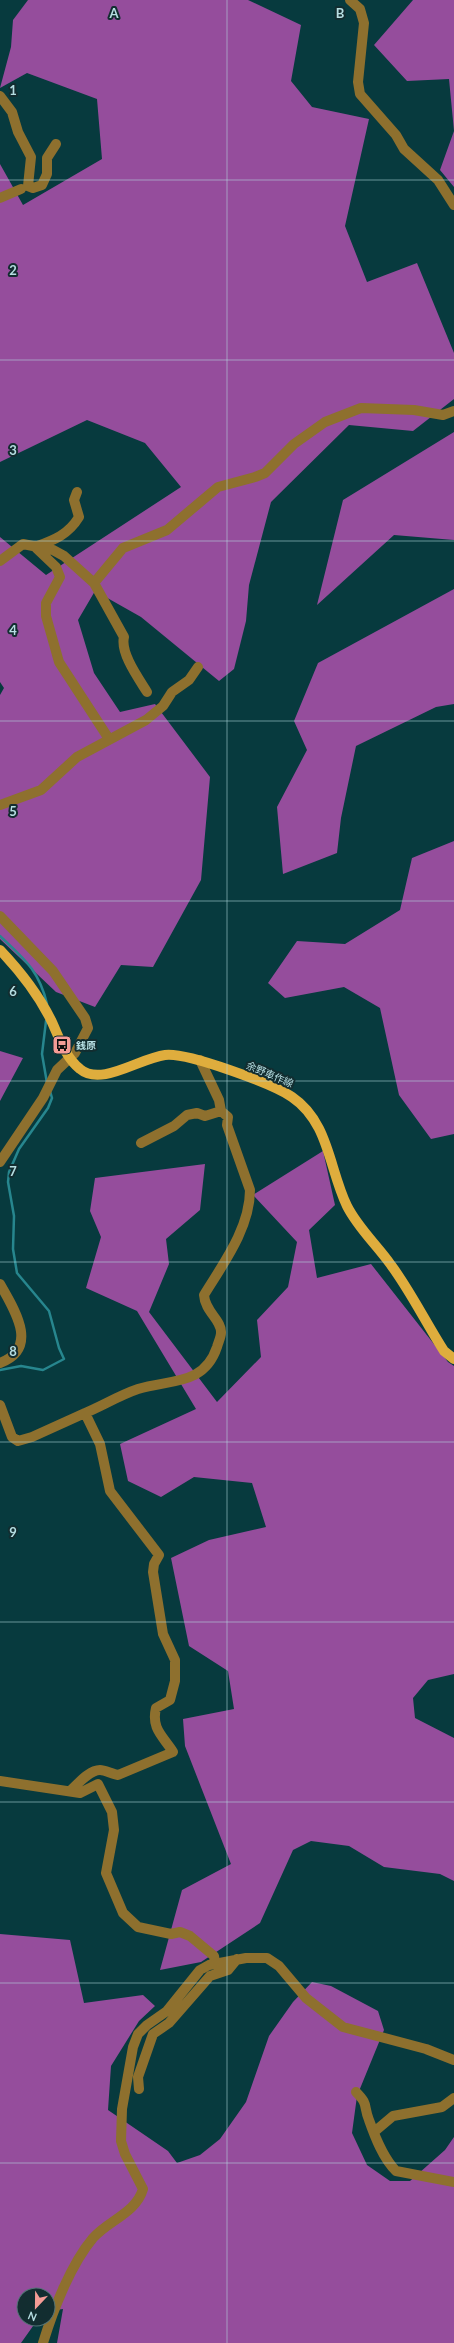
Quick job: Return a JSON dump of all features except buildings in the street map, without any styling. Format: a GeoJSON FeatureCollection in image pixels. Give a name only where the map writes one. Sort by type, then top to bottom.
{"type":"FeatureCollection","features":[{"type":"Feature","properties":{"kind":"main road","name":"余野車作線"},"geometry":{"type":"LineString","coordinates":[[0,950],[21,972],[51,1020],[70,1058],[80,1070],[93,1076],[104,1076],[142,1060],[167,1055],[200,1060],[291,1096],[305,1107],[324,1138],[346,1205],[358,1225],[391,1265],[444,1351],[454,1358]]}},
{"type":"Feature","properties":{"kind":"street"},"geometry":{"type":"LineString","coordinates":[[350,0],[360,9],[364,23],[358,82],[360,94],[396,135],[404,149],[438,180],[454,205]]}},
{"type":"Feature","properties":{"kind":"street"},"geometry":{"type":"LineString","coordinates":[[0,96],[12,112],[18,132],[31,157],[28,186],[34,188],[42,185],[48,174],[47,158],[56,144]]}},
{"type":"Feature","properties":{"kind":"street"},"geometry":{"type":"LineString","coordinates":[[0,198],[21,189]]}},
{"type":"Feature","properties":{"kind":"street"},"geometry":{"type":"LineString","coordinates":[[94,583],[123,548],[167,530],[218,487],[265,473],[294,444],[325,422],[361,408],[414,410],[443,415],[454,411]]}},
{"type":"Feature","properties":{"kind":"street"},"geometry":{"type":"LineString","coordinates":[[35,547],[65,535],[74,527],[79,517],[74,500],[77,492]]}},
{"type":"Feature","properties":{"kind":"street"},"geometry":{"type":"LineString","coordinates":[[0,561],[23,544],[53,550],[64,556],[94,583],[124,637],[122,644],[133,669],[147,692]]}},
{"type":"Feature","properties":{"kind":"street"},"geometry":{"type":"LineString","coordinates":[[35,547],[56,567],[60,577],[46,603],[46,616],[59,662],[109,739]]}},
{"type":"Feature","properties":{"kind":"street"},"geometry":{"type":"LineString","coordinates":[[0,805],[42,790],[78,757],[146,720],[163,706],[172,692],[189,680],[198,667]]}},
{"type":"Feature","properties":{"kind":"street"},"geometry":{"type":"LineString","coordinates":[[0,916],[53,971],[85,1018],[88,1028],[70,1058],[57,1070],[43,1098],[0,1162]]}},
{"type":"Feature","properties":{"kind":"street"},"geometry":{"type":"LineString","coordinates":[[0,1405],[12,1437],[18,1441],[32,1437],[138,1389],[190,1378],[204,1369],[212,1360],[221,1333],[220,1326],[205,1305],[204,1295],[233,1246],[250,1201],[250,1190],[227,1125],[228,1117],[221,1111],[219,1100],[200,1060]]}},
{"type":"Feature","properties":{"kind":"street"},"geometry":{"type":"LineString","coordinates":[[141,1143],[174,1126],[188,1115],[197,1113],[205,1116],[221,1111]]}},
{"type":"Feature","properties":{"kind":"street"},"geometry":{"type":"LineString","coordinates":[[0,1284],[14,1309],[22,1337],[16,1352],[9,1360],[0,1363]]}},
{"type":"Feature","properties":{"kind":"street"},"geometry":{"type":"LineString","coordinates":[[70,1792],[96,1771],[102,1770],[109,1774],[118,1775],[174,1752],[155,1727],[154,1717],[156,1708],[170,1700],[175,1681],[175,1660],[163,1634],[159,1601],[153,1572],[159,1555],[110,1491],[100,1444],[85,1413]]}},
{"type":"Feature","properties":{"kind":"street"},"geometry":{"type":"LineString","coordinates":[[0,1782],[80,1793],[98,1784],[112,1812],[114,1830],[106,1873],[124,1913],[138,1927],[170,1934],[180,1932],[190,1936],[214,1956],[215,1963]]}},
{"type":"Feature","properties":{"kind":"street"},"geometry":{"type":"LineString","coordinates":[[42,2343],[58,2303],[82,2254],[94,2237],[140,2199],[142,2189],[125,2154],[121,2141],[124,2092],[133,2047],[138,2034],[167,2010],[200,1970],[215,1963],[237,1959],[259,1957],[267,1958],[275,1963],[306,1998],[342,2027],[426,2049],[454,2060]]}},
{"type":"Feature","properties":{"kind":"street"},"geometry":{"type":"LineString","coordinates":[[139,2089],[138,2077],[152,2034],[169,2023],[210,1976],[228,1970],[237,1959]]}},
{"type":"Feature","properties":{"kind":"street"},"geometry":{"type":"LineString","coordinates":[[356,2092],[366,2102],[368,2118],[374,2132],[389,2164],[396,2171],[454,2182]]}},
{"type":"Feature","properties":{"kind":"street"},"geometry":{"type":"LineString","coordinates":[[374,2132],[393,2116],[442,2107],[454,2098]]}},
{"type":"Feature","properties":{"kind":"shaded area"},"geometry":{"type":"Polygon","coordinates":[[[28,0],[248,0],[301,25],[291,81],[312,107],[369,119],[345,226],[367,282],[417,263],[454,353],[454,399],[413,431],[349,425],[271,502],[249,585],[246,621],[234,669],[219,681],[141,617],[95,591],[78,620],[94,673],[120,712],[155,704],[210,777],[201,880],[153,967],[121,965],[95,1007],[56,992],[0,939],[0,695],[4,688],[0,682],[0,537],[46,575],[181,487],[145,443],[87,420],[0,462],[0,164],[23,205],[102,159],[97,99],[27,73],[0,88],[11,47],[13,20],[28,0]]]}},
{"type":"Feature","properties":{"kind":"shaded area"},"geometry":{"type":"Polygon","coordinates":[[[413,0],[454,0],[454,131],[449,79],[407,81],[374,45],[413,0]]]}},
{"type":"Feature","properties":{"kind":"shaded area"},"geometry":{"type":"Polygon","coordinates":[[[454,131],[454,187],[440,170],[454,131]]]}},
{"type":"Feature","properties":{"kind":"shaded area"},"geometry":{"type":"Polygon","coordinates":[[[454,432],[454,540],[394,535],[317,605],[343,500],[454,432]]]}},
{"type":"Feature","properties":{"kind":"shaded area"},"geometry":{"type":"Polygon","coordinates":[[[454,589],[454,704],[436,707],[356,746],[341,818],[337,853],[283,874],[277,807],[307,750],[294,721],[318,663],[454,589]]]}},
{"type":"Feature","properties":{"kind":"shaded area"},"geometry":{"type":"Polygon","coordinates":[[[454,841],[454,1134],[431,1139],[399,1095],[380,1008],[344,987],[285,998],[268,983],[297,941],[345,944],[400,910],[412,858],[454,841]]]}},
{"type":"Feature","properties":{"kind":"shaded area"},"geometry":{"type":"Polygon","coordinates":[[[0,1051],[23,1058],[0,1101],[0,1051]]]}},
{"type":"Feature","properties":{"kind":"shaded area"},"geometry":{"type":"Polygon","coordinates":[[[323,1151],[335,1205],[309,1230],[317,1278],[371,1264],[448,1362],[454,1366],[454,1674],[428,1680],[413,1698],[415,1718],[454,1738],[454,1881],[440,1874],[384,1867],[349,1846],[311,1841],[293,1850],[260,1923],[201,1962],[160,1970],[182,1890],[231,1864],[185,1746],[183,1719],[234,1709],[228,1671],[189,1646],[171,1558],[209,1540],[266,1527],[252,1483],[194,1477],[161,1497],[128,1481],[120,1444],[196,1409],[137,1311],[86,1288],[101,1237],[90,1211],[95,1178],[205,1164],[200,1210],[166,1239],[169,1264],[149,1312],[217,1402],[261,1357],[257,1320],[288,1287],[297,1242],[253,1195],[323,1151]]]}},
{"type":"Feature","properties":{"kind":"shaded area"},"geometry":{"type":"Polygon","coordinates":[[[0,1934],[70,1940],[84,2003],[143,1995],[155,2006],[139,2021],[111,2066],[108,2110],[168,2151],[177,2163],[200,2155],[220,2139],[246,2102],[269,2036],[293,2002],[312,1982],[331,1986],[378,2011],[384,2030],[357,2096],[352,2133],[367,2165],[390,2181],[410,2181],[445,2150],[454,2137],[454,2343],[57,2343],[63,2309],[56,2310],[56,2287],[16,2287],[16,2327],[32,2327],[21,2343],[0,2343],[0,1934]]]}},
{"type":"Feature","properties":{"kind":"waterway"},"geometry":{"type":"LineString","coordinates":[[0,936],[30,966],[40,982],[47,1004]]}},
{"type":"Feature","properties":{"kind":"waterway"},"geometry":{"type":"LineString","coordinates":[[46,1021],[42,1054],[47,1083]]}},
{"type":"Feature","properties":{"kind":"waterway"},"geometry":{"type":"LineString","coordinates":[[0,1370],[21,1366],[43,1370],[64,1359],[59,1348],[49,1311],[17,1273],[13,1249],[14,1216],[8,1182],[9,1172],[19,1149],[48,1108],[52,1098],[50,1091]]}},
{"type":"Feature","properties":{"kind":"place","name":"銭原"},"geometry":{"type":"Point","coordinates":[62,1045]}}]}
